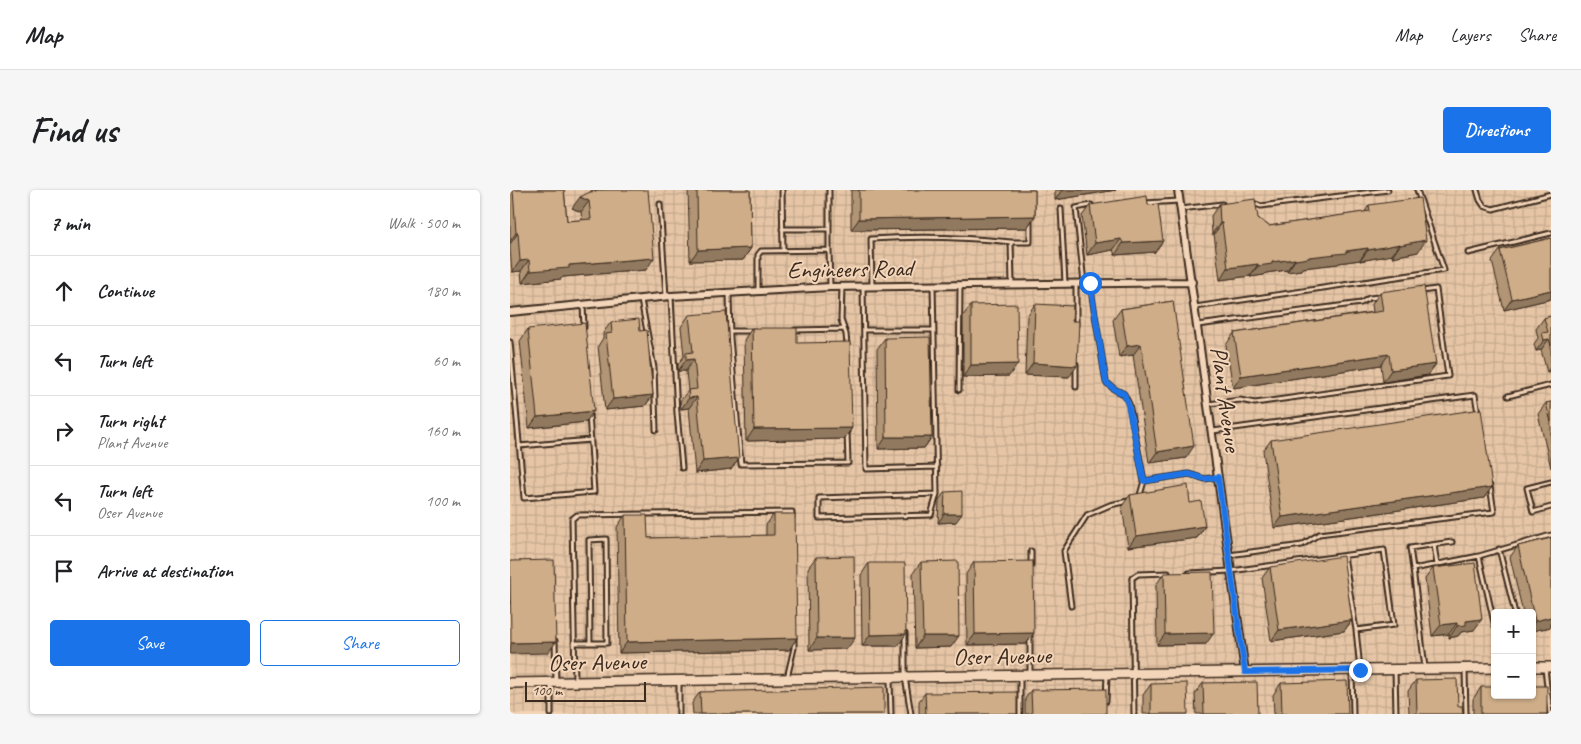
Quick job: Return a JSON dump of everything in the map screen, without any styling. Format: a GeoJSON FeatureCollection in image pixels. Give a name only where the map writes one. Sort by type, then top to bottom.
{"type":"FeatureCollection","features":[{"type":"Feature","properties":{"kind":"street","name":"Plant Avenue"},"geometry":{"type":"LineString","coordinates":[[1178,190],[1231,571],[1251,675]]}},
{"type":"Feature","properties":{"kind":"street","name":"Engineers Road"},"geometry":{"type":"LineString","coordinates":[[510,312],[729,292],[842,286],[1192,282]]}},
{"type":"Feature","properties":{"kind":"street","name":"Oser Avenue"},"geometry":{"type":"LineString","coordinates":[[510,683],[679,682],[1107,674],[1251,675],[1356,670],[1491,668]]}},
{"type":"Feature","properties":{"kind":"lane"},"geometry":{"type":"LineString","coordinates":[[782,190],[783,250]]}},
{"type":"Feature","properties":{"kind":"lane"},"geometry":{"type":"LineString","coordinates":[[829,190],[830,287]]}},
{"type":"Feature","properties":{"kind":"lane"},"geometry":{"type":"LineString","coordinates":[[1248,201],[1261,206],[1388,190]]}},
{"type":"Feature","properties":{"kind":"lane"},"geometry":{"type":"LineString","coordinates":[[1195,308],[1444,270],[1417,190]]}},
{"type":"Feature","properties":{"kind":"lane"},"geometry":{"type":"LineString","coordinates":[[1477,190],[1484,206],[1493,209],[1551,194]]}},
{"type":"Feature","properties":{"kind":"lane"},"geometry":{"type":"LineString","coordinates":[[1135,203],[1180,201]]}},
{"type":"Feature","properties":{"kind":"lane"},"geometry":{"type":"LineString","coordinates":[[660,204],[682,468]]}},
{"type":"Feature","properties":{"kind":"lane"},"geometry":{"type":"LineString","coordinates":[[1181,209],[1228,204]]}},
{"type":"Feature","properties":{"kind":"lane"},"geometry":{"type":"LineString","coordinates":[[1071,606],[1064,552],[1087,515],[1110,505],[1135,500],[1141,494],[1144,481],[1128,404],[1124,394],[1106,382],[1083,283],[1076,208],[1097,205]]}},
{"type":"Feature","properties":{"kind":"lane"},"geometry":{"type":"LineString","coordinates":[[1061,209],[1065,284]]}},
{"type":"Feature","properties":{"kind":"lane"},"geometry":{"type":"LineString","coordinates":[[872,286],[871,239],[914,236],[1030,242],[1030,216]]}},
{"type":"Feature","properties":{"kind":"lane"},"geometry":{"type":"LineString","coordinates":[[782,229],[829,229]]}},
{"type":"Feature","properties":{"kind":"lane"},"geometry":{"type":"LineString","coordinates":[[1468,253],[1551,233]]}},
{"type":"Feature","properties":{"kind":"lane"},"geometry":{"type":"LineString","coordinates":[[1011,242],[1012,284]]}},
{"type":"Feature","properties":{"kind":"lane"},"geometry":{"type":"LineString","coordinates":[[758,290],[759,252],[829,250]]}},
{"type":"Feature","properties":{"kind":"lane"},"geometry":{"type":"LineString","coordinates":[[1076,331],[1083,283]]}},
{"type":"Feature","properties":{"kind":"lane"},"geometry":{"type":"LineString","coordinates":[[934,285],[938,494],[931,515],[819,518],[819,498],[938,494]]}},
{"type":"Feature","properties":{"kind":"lane"},"geometry":{"type":"LineString","coordinates":[[959,390],[960,285]]}},
{"type":"Feature","properties":{"kind":"lane"},"geometry":{"type":"LineString","coordinates":[[842,286],[841,320],[846,334],[847,354]]}},
{"type":"Feature","properties":{"kind":"lane"},"geometry":{"type":"LineString","coordinates":[[863,286],[866,469],[937,467]]}},
{"type":"Feature","properties":{"kind":"lane"},"geometry":{"type":"LineString","coordinates":[[1208,404],[1240,400],[1255,403],[1448,376],[1436,289],[1417,292]]}},
{"type":"Feature","properties":{"kind":"lane"},"geometry":{"type":"LineString","coordinates":[[729,292],[730,331],[741,464],[848,463],[847,424]]}},
{"type":"Feature","properties":{"kind":"lane"},"geometry":{"type":"LineString","coordinates":[[1198,325],[1361,303],[1369,298],[1388,296]]}},
{"type":"Feature","properties":{"kind":"lane"},"geometry":{"type":"LineString","coordinates":[[641,299],[654,368],[656,430]]}},
{"type":"Feature","properties":{"kind":"lane"},"geometry":{"type":"LineString","coordinates":[[583,305],[585,334]]}},
{"type":"Feature","properties":{"kind":"lane"},"geometry":{"type":"LineString","coordinates":[[787,330],[844,330]]}},
{"type":"Feature","properties":{"kind":"lane"},"geometry":{"type":"LineString","coordinates":[[864,330],[934,330]]}},
{"type":"Feature","properties":{"kind":"lane"},"geometry":{"type":"LineString","coordinates":[[730,331],[758,331]]}},
{"type":"Feature","properties":{"kind":"lane"},"geometry":{"type":"LineString","coordinates":[[510,342],[524,498],[594,492],[589,411]]}},
{"type":"Feature","properties":{"kind":"lane"},"geometry":{"type":"LineString","coordinates":[[1076,359],[1076,388]]}},
{"type":"Feature","properties":{"kind":"lane"},"geometry":{"type":"LineString","coordinates":[[1508,396],[1551,385]]}},
{"type":"Feature","properties":{"kind":"lane"},"geometry":{"type":"LineString","coordinates":[[1212,431],[1475,395],[1478,414]]}},
{"type":"Feature","properties":{"kind":"lane"},"geometry":{"type":"LineString","coordinates":[[519,446],[591,440]]}},
{"type":"Feature","properties":{"kind":"lane"},"geometry":{"type":"LineString","coordinates":[[1144,481],[1189,474],[1205,479],[1218,477]]}},
{"type":"Feature","properties":{"kind":"lane"},"geometry":{"type":"LineString","coordinates":[[1551,482],[1527,488],[1533,512],[1551,508]]}},
{"type":"Feature","properties":{"kind":"lane"},"geometry":{"type":"LineString","coordinates":[[1229,555],[1302,545],[1319,534],[1494,512],[1489,483]]}},
{"type":"Feature","properties":{"kind":"lane"},"geometry":{"type":"LineString","coordinates":[[575,682],[572,519],[577,516],[792,512],[792,522]]}},
{"type":"Feature","properties":{"kind":"lane"},"geometry":{"type":"LineString","coordinates":[[1413,569],[1479,556],[1551,535]]}},
{"type":"Feature","properties":{"kind":"lane"},"geometry":{"type":"LineString","coordinates":[[574,643],[590,643],[607,643],[606,539],[589,540],[590,643]]}},
{"type":"Feature","properties":{"kind":"lane"},"geometry":{"type":"LineString","coordinates":[[1425,669],[1410,548],[1452,542]]}},
{"type":"Feature","properties":{"kind":"lane"},"geometry":{"type":"LineString","coordinates":[[1434,545],[1437,565]]}},
{"type":"Feature","properties":{"kind":"lane"},"geometry":{"type":"LineString","coordinates":[[1184,573],[1231,571],[1384,550],[1394,625],[1356,630]]}},
{"type":"Feature","properties":{"kind":"lane"},"geometry":{"type":"LineString","coordinates":[[1499,550],[1514,609]]}},
{"type":"Feature","properties":{"kind":"lane"},"geometry":{"type":"LineString","coordinates":[[1031,551],[1031,570]]}},
{"type":"Feature","properties":{"kind":"lane"},"geometry":{"type":"LineString","coordinates":[[1344,556],[1356,630],[1353,714]]}},
{"type":"Feature","properties":{"kind":"lane"},"geometry":{"type":"LineString","coordinates":[[1479,556],[1491,609]]}},
{"type":"Feature","properties":{"kind":"lane"},"geometry":{"type":"LineString","coordinates":[[1134,714],[1132,578],[1138,574],[1175,573]]}},
{"type":"Feature","properties":{"kind":"lane"},"geometry":{"type":"LineString","coordinates":[[1030,626],[1030,675]]}},
{"type":"Feature","properties":{"kind":"lane"},"geometry":{"type":"LineString","coordinates":[[904,628],[905,677],[911,714]]}},
{"type":"Feature","properties":{"kind":"lane"},"geometry":{"type":"LineString","coordinates":[[786,679],[794,648],[794,629]]}},
{"type":"Feature","properties":{"kind":"lane"},"geometry":{"type":"LineString","coordinates":[[551,714],[555,636]]}},
{"type":"Feature","properties":{"kind":"lane"},"geometry":{"type":"LineString","coordinates":[[1548,667],[1550,714]]}},
{"type":"Feature","properties":{"kind":"lane"},"geometry":{"type":"LineString","coordinates":[[1465,668],[1466,714]]}},
{"type":"Feature","properties":{"kind":"lane"},"geometry":{"type":"LineString","coordinates":[[1395,670],[1396,714]]}},
{"type":"Feature","properties":{"kind":"lane"},"geometry":{"type":"LineString","coordinates":[[1106,707],[1107,674]]}},
{"type":"Feature","properties":{"kind":"lane"},"geometry":{"type":"LineString","coordinates":[[1020,675],[1020,714]]}},
{"type":"Feature","properties":{"kind":"lane"},"geometry":{"type":"LineString","coordinates":[[890,677],[891,714]]}},
{"type":"Feature","properties":{"kind":"lane"},"geometry":{"type":"LineString","coordinates":[[679,682],[679,714]]}},
{"type":"Feature","properties":{"kind":"shaded area"},"geometry":{"type":"Polygon","coordinates":[[[510,190],[1551,190],[1551,714],[510,714],[510,190]]]}},
{"type":"Feature","properties":{"kind":"building"},"geometry":{"type":"Polygon","coordinates":[[[513,190],[564,190],[567,221],[591,219],[589,201],[580,197],[590,192],[597,190],[648,190],[654,258],[569,265],[569,268],[530,271],[529,260],[520,261],[513,190]]]}},
{"type":"Feature","properties":{"kind":"building"},"geometry":{"type":"Polygon","coordinates":[[[697,190],[750,190],[751,248],[698,250],[697,190]]]}},
{"type":"Feature","properties":{"kind":"building"},"geometry":{"type":"Polygon","coordinates":[[[859,190],[1035,190],[1035,216],[859,219],[859,190]]]}},
{"type":"Feature","properties":{"kind":"building"},"geometry":{"type":"Polygon","coordinates":[[[1147,196],[1148,205],[1158,204],[1163,241],[1123,243],[1121,239],[1095,243],[1090,205],[1147,196]]]}},
{"type":"Feature","properties":{"kind":"building"},"geometry":{"type":"Polygon","coordinates":[[[1420,198],[1426,240],[1368,250],[1368,248],[1346,251],[1346,253],[1272,262],[1272,264],[1258,266],[1258,264],[1228,268],[1222,223],[1220,223],[1219,204],[1255,199],[1258,218],[1269,226],[1370,211],[1369,205],[1420,198]]]}},
{"type":"Feature","properties":{"kind":"building"},"geometry":{"type":"Polygon","coordinates":[[[1551,238],[1551,290],[1512,299],[1500,250],[1551,238]]]}},
{"type":"Feature","properties":{"kind":"building"},"geometry":{"type":"Polygon","coordinates":[[[1424,286],[1436,364],[1391,370],[1389,354],[1241,376],[1234,333],[1383,311],[1380,292],[1424,286]]]}},
{"type":"Feature","properties":{"kind":"building"},"geometry":{"type":"Polygon","coordinates":[[[1173,301],[1194,446],[1157,452],[1141,344],[1127,346],[1121,309],[1173,301]]]}},
{"type":"Feature","properties":{"kind":"building"},"geometry":{"type":"Polygon","coordinates":[[[1017,304],[1018,364],[971,365],[971,305],[1017,304]]]}},
{"type":"Feature","properties":{"kind":"building"},"geometry":{"type":"Polygon","coordinates":[[[1035,304],[1073,306],[1072,321],[1079,321],[1077,366],[1033,363],[1035,304]]]}},
{"type":"Feature","properties":{"kind":"building"},"geometry":{"type":"Polygon","coordinates":[[[726,312],[739,458],[703,461],[697,397],[689,398],[688,390],[697,389],[694,359],[686,360],[686,353],[693,352],[689,315],[726,312]]]}},
{"type":"Feature","properties":{"kind":"building"},"geometry":{"type":"Polygon","coordinates":[[[1551,316],[1551,346],[1549,339],[1544,340],[1542,333],[1548,332],[1544,318],[1551,316]]]}},
{"type":"Feature","properties":{"kind":"building"},"geometry":{"type":"Polygon","coordinates":[[[639,319],[640,331],[647,330],[653,395],[613,399],[606,334],[612,333],[611,322],[639,319]]]}},
{"type":"Feature","properties":{"kind":"building"},"geometry":{"type":"Polygon","coordinates":[[[585,323],[594,411],[537,417],[528,329],[585,323]]]}},
{"type":"Feature","properties":{"kind":"building"},"geometry":{"type":"Polygon","coordinates":[[[752,328],[797,328],[797,343],[850,342],[852,428],[754,429],[752,328]]]}},
{"type":"Feature","properties":{"kind":"building"},"geometry":{"type":"Polygon","coordinates":[[[930,337],[932,437],[886,437],[885,338],[930,337]]]}},
{"type":"Feature","properties":{"kind":"building"},"geometry":{"type":"Polygon","coordinates":[[[1551,402],[1551,422],[1546,403],[1551,402]]]}},
{"type":"Feature","properties":{"kind":"building"},"geometry":{"type":"Polygon","coordinates":[[[1481,409],[1492,487],[1282,517],[1271,440],[1481,409]]]}},
{"type":"Feature","properties":{"kind":"building"},"geometry":{"type":"Polygon","coordinates":[[[1188,485],[1190,503],[1201,501],[1205,526],[1136,536],[1130,495],[1188,485]]]}},
{"type":"Feature","properties":{"kind":"building"},"geometry":{"type":"Polygon","coordinates":[[[962,491],[962,514],[944,514],[945,492],[962,491]]]}},
{"type":"Feature","properties":{"kind":"building"},"geometry":{"type":"Polygon","coordinates":[[[774,514],[795,514],[797,638],[627,642],[625,515],[647,515],[648,538],[774,535],[774,514]]]}},
{"type":"Feature","properties":{"kind":"building"},"geometry":{"type":"Polygon","coordinates":[[[1551,538],[1551,617],[1536,621],[1536,609],[1532,609],[1518,546],[1551,538]]]}},
{"type":"Feature","properties":{"kind":"building"},"geometry":{"type":"Polygon","coordinates":[[[854,556],[855,638],[817,638],[816,557],[854,556]]]}},
{"type":"Feature","properties":{"kind":"building"},"geometry":{"type":"Polygon","coordinates":[[[1343,556],[1352,620],[1279,630],[1270,567],[1343,556]]]}},
{"type":"Feature","properties":{"kind":"building"},"geometry":{"type":"Polygon","coordinates":[[[554,560],[556,642],[511,643],[510,561],[554,560]]]}},
{"type":"Feature","properties":{"kind":"building"},"geometry":{"type":"Polygon","coordinates":[[[958,561],[959,636],[923,636],[921,562],[958,561]]]}},
{"type":"Feature","properties":{"kind":"building"},"geometry":{"type":"Polygon","coordinates":[[[1033,561],[1034,633],[975,634],[974,562],[1033,561]]]}},
{"type":"Feature","properties":{"kind":"building"},"geometry":{"type":"Polygon","coordinates":[[[869,563],[905,563],[906,634],[870,635],[869,563]]]}},
{"type":"Feature","properties":{"kind":"building"},"geometry":{"type":"Polygon","coordinates":[[[1475,563],[1482,619],[1466,621],[1466,625],[1457,626],[1457,623],[1441,625],[1433,568],[1475,563]]]}},
{"type":"Feature","properties":{"kind":"building"},"geometry":{"type":"Polygon","coordinates":[[[1212,572],[1214,633],[1165,634],[1164,573],[1212,572]]]}},
{"type":"Feature","properties":{"kind":"building"},"geometry":{"type":"Polygon","coordinates":[[[1457,679],[1458,706],[1462,706],[1463,714],[1417,714],[1416,680],[1457,679]]]}},
{"type":"Feature","properties":{"kind":"building"},"geometry":{"type":"Polygon","coordinates":[[[1347,681],[1348,714],[1282,714],[1281,683],[1347,681]]]}},
{"type":"Feature","properties":{"kind":"building"},"geometry":{"type":"Polygon","coordinates":[[[1257,682],[1258,714],[1204,714],[1203,683],[1257,682]]]}},
{"type":"Feature","properties":{"kind":"building"},"geometry":{"type":"Polygon","coordinates":[[[1187,683],[1188,714],[1151,714],[1151,684],[1187,683]]]}},
{"type":"Feature","properties":{"kind":"building"},"geometry":{"type":"Polygon","coordinates":[[[1536,686],[1547,686],[1547,714],[1481,714],[1481,687],[1491,687],[1491,699],[1536,699],[1536,686]]]}},
{"type":"Feature","properties":{"kind":"building"},"geometry":{"type":"Polygon","coordinates":[[[884,687],[884,714],[701,714],[700,692],[884,687]]]}},
{"type":"Feature","properties":{"kind":"building"},"geometry":{"type":"Polygon","coordinates":[[[1106,689],[1106,714],[1032,714],[1031,690],[1106,689]]]}},
{"type":"Feature","properties":{"kind":"building"},"geometry":{"type":"Polygon","coordinates":[[[1017,692],[1017,714],[926,714],[925,693],[1017,692]]]}},
{"type":"Feature","properties":{"kind":"route"},"geometry":{"type":"LineString","coordinates":[[1090,283],[1106,382],[1124,394],[1128,404],[1144,481],[1189,474],[1205,479],[1218,477],[1245,672],[1360,670]]}}]}
